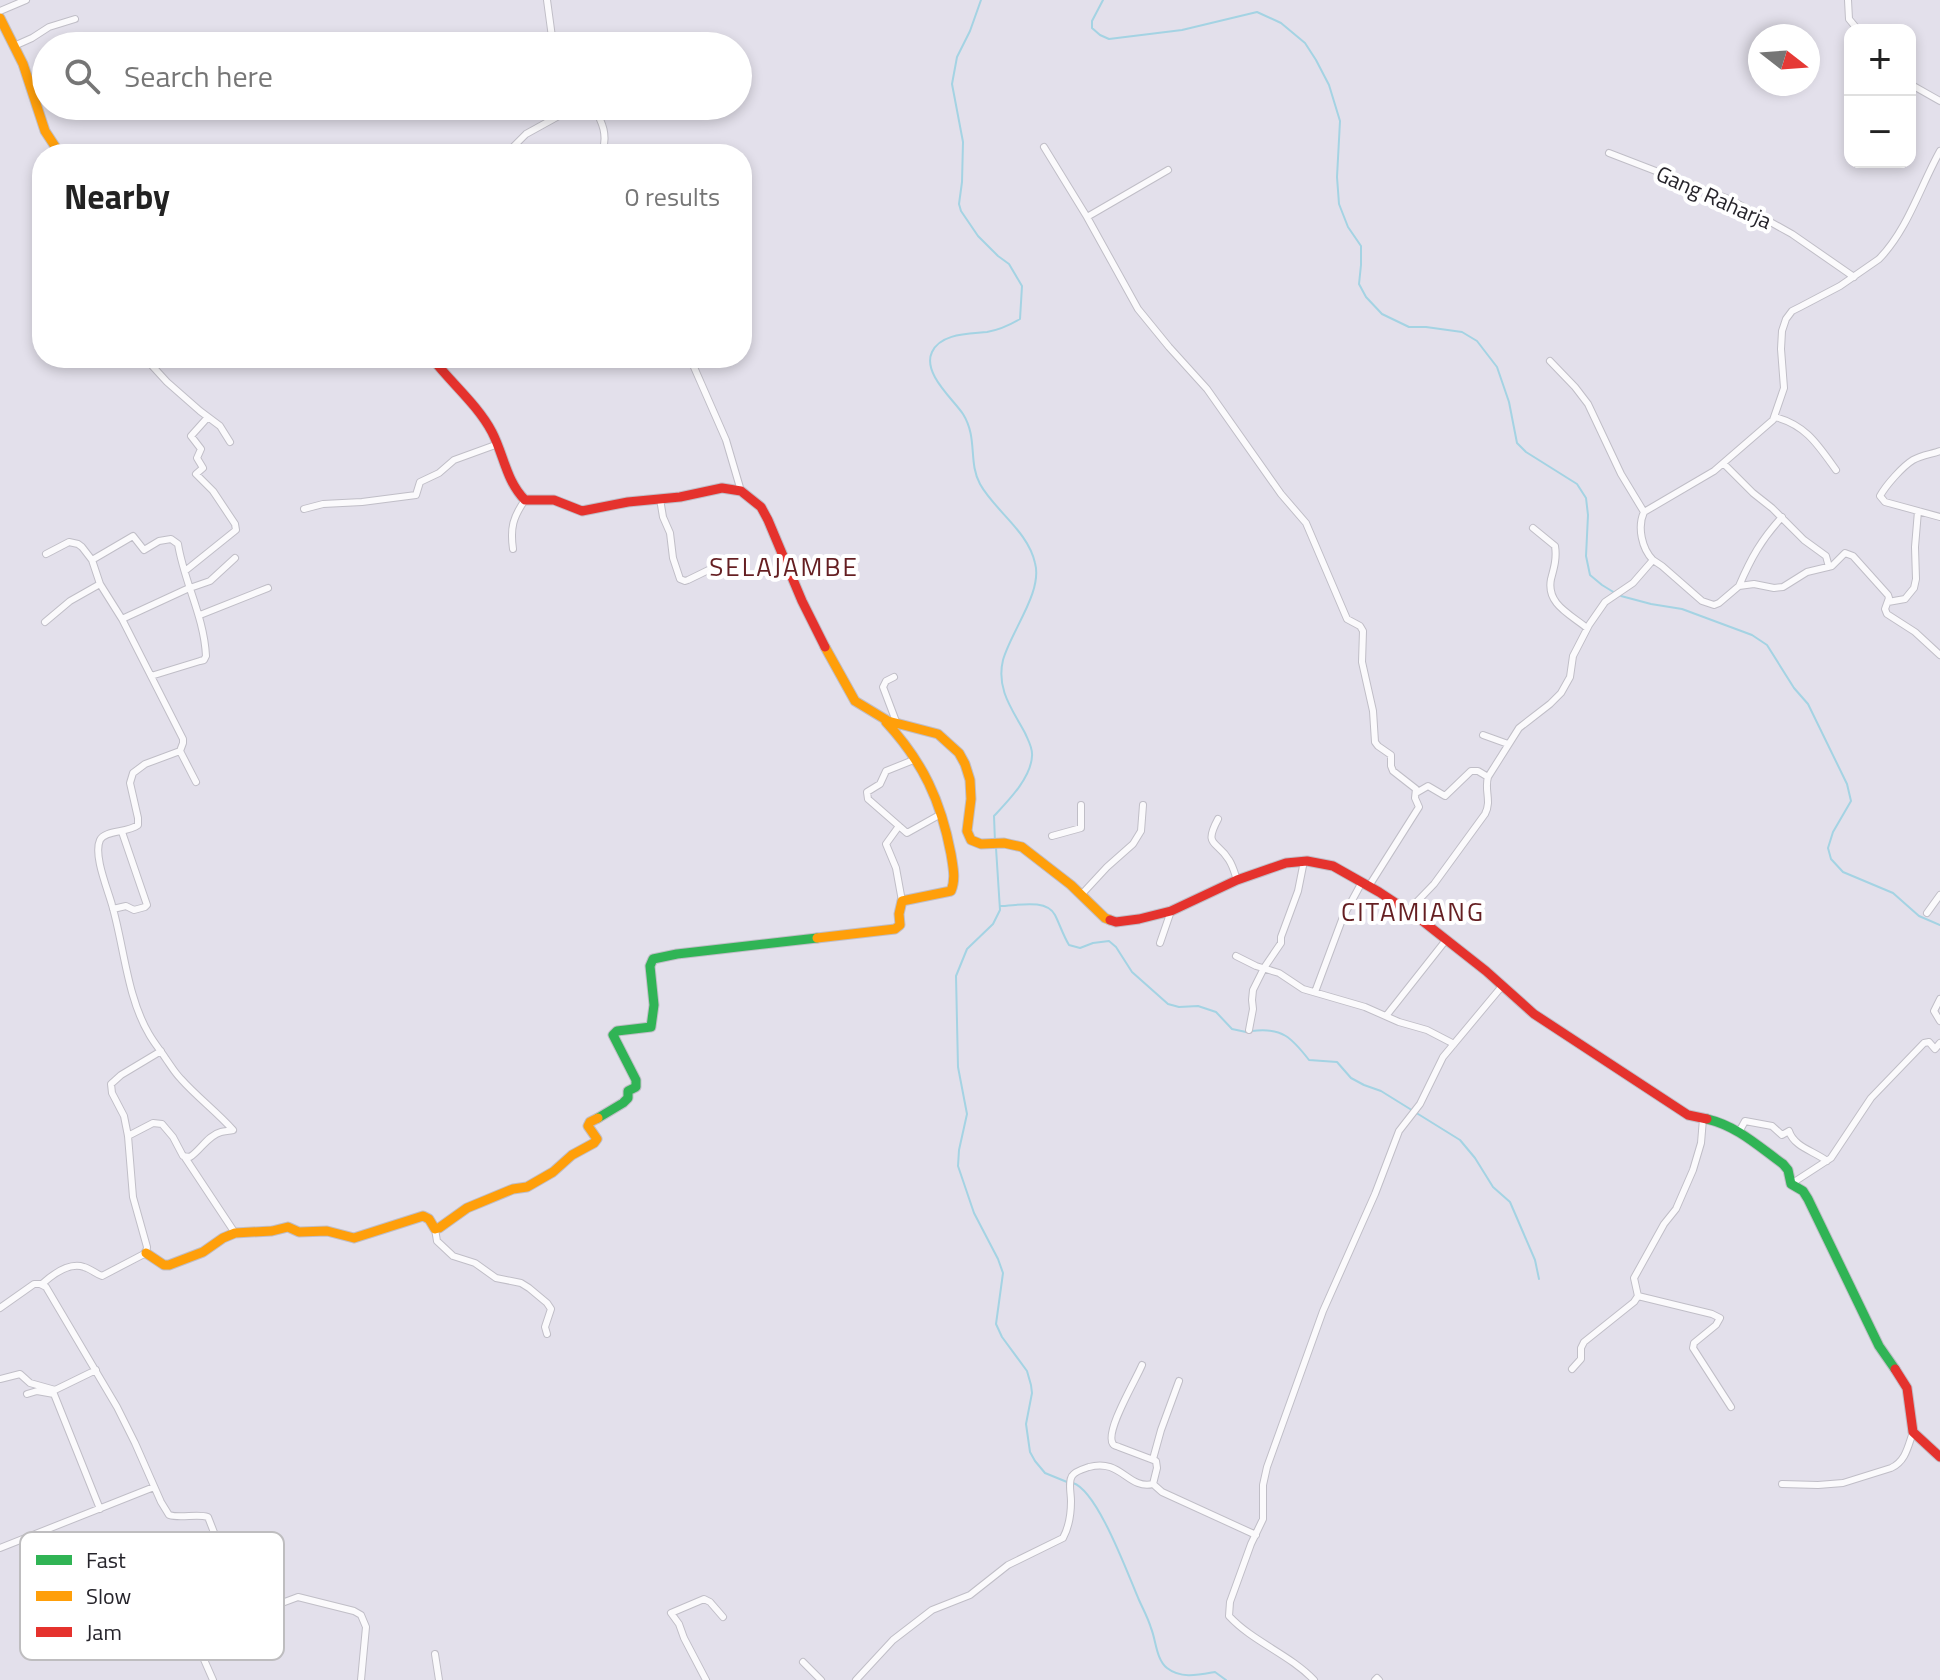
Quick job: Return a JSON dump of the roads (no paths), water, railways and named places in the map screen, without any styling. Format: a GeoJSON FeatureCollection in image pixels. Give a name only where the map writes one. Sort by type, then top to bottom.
{"type":"FeatureCollection","features":[{"type":"Feature","properties":{"kind":"street"},"geometry":{"type":"LineString","coordinates":[[0,11],[26,0]]}},
{"type":"Feature","properties":{"kind":"street"},"geometry":{"type":"LineString","coordinates":[[547,0],[551,32]]}},
{"type":"Feature","properties":{"kind":"street"},"geometry":{"type":"LineString","coordinates":[[1848,0],[1849,19],[1853,24]]}},
{"type":"Feature","properties":{"kind":"street"},"geometry":{"type":"LineString","coordinates":[[40,32],[75,19]]}},
{"type":"Feature","properties":{"kind":"street"},"geometry":{"type":"LineString","coordinates":[[1,22],[32,91]]}},
{"type":"Feature","properties":{"kind":"street"},"geometry":{"type":"LineString","coordinates":[[14,46],[32,36]]}},
{"type":"Feature","properties":{"kind":"street"},"geometry":{"type":"LineString","coordinates":[[1916,87],[1940,101]]}},
{"type":"Feature","properties":{"kind":"street"},"geometry":{"type":"LineString","coordinates":[[41,120],[53,144]]}},
{"type":"Feature","properties":{"kind":"street"},"geometry":{"type":"LineString","coordinates":[[516,144],[526,134],[551,120]]}},
{"type":"Feature","properties":{"kind":"street"},"geometry":{"type":"LineString","coordinates":[[600,120],[605,128],[604,144]]}},
{"type":"Feature","properties":{"kind":"street"},"geometry":{"type":"LineString","coordinates":[[1044,147],[1138,309],[1207,389],[1254,457],[1306,523],[1347,619],[1363,631],[1362,662],[1373,711],[1375,742],[1391,755],[1392,768],[1414,787],[1416,793],[1417,811],[1343,917],[1315,992]]}},
{"type":"Feature","properties":{"kind":"street"},"geometry":{"type":"LineString","coordinates":[[1782,517],[1756,549],[1739,586],[1719,603],[1709,605],[1648,556],[1640,521],[1644,512],[1724,464],[1775,417],[1784,388],[1781,349],[1786,319],[1792,311],[1826,294],[1879,259],[1913,207],[1940,151]]}},
{"type":"Feature","properties":{"kind":"street","name":"Gang Raharja"},"geometry":{"type":"LineString","coordinates":[[1609,153],[1731,200],[1792,234],[1854,277]]}},
{"type":"Feature","properties":{"kind":"street"},"geometry":{"type":"LineString","coordinates":[[1087,217],[1168,170]]}},
{"type":"Feature","properties":{"kind":"street"},"geometry":{"type":"LineString","coordinates":[[1550,361],[1588,404],[1621,474],[1644,512]]}},
{"type":"Feature","properties":{"kind":"street"},"geometry":{"type":"LineString","coordinates":[[154,368],[220,426],[230,442]]}},
{"type":"Feature","properties":{"kind":"street"},"geometry":{"type":"LineString","coordinates":[[441,368],[483,417],[498,444],[509,476],[525,500],[554,500],[574,510],[585,511],[722,488],[741,491],[757,502],[802,601],[852,696],[884,720],[938,734],[959,753],[969,773],[971,786],[967,835],[971,840],[1019,846],[1028,851],[1113,922],[1171,911],[1237,880],[1279,865],[1304,861],[1333,866],[1408,911],[1556,1030],[1682,1111],[1729,1125],[1739,1132],[1783,1164],[1788,1170],[1791,1184],[1803,1191],[1808,1199],[1879,1346],[1907,1388],[1913,1432],[1940,1457]]}},
{"type":"Feature","properties":{"kind":"street"},"geometry":{"type":"LineString","coordinates":[[694,368],[726,440],[741,491]]}},
{"type":"Feature","properties":{"kind":"street"},"geometry":{"type":"LineString","coordinates":[[185,571],[236,530],[213,491],[196,474],[203,468],[197,458],[201,449],[191,436],[208,417]]}},
{"type":"Feature","properties":{"kind":"street"},"geometry":{"type":"LineString","coordinates":[[1775,417],[1804,430],[1836,470]]}},
{"type":"Feature","properties":{"kind":"street"},"geometry":{"type":"LineString","coordinates":[[304,509],[323,504],[416,495],[420,482],[439,473],[454,460],[498,444]]}},
{"type":"Feature","properties":{"kind":"street"},"geometry":{"type":"LineString","coordinates":[[1940,451],[1914,460],[1881,493],[1885,502],[1940,517]]}},
{"type":"Feature","properties":{"kind":"street"},"geometry":{"type":"LineString","coordinates":[[1724,464],[1745,487],[1826,556],[1829,567]]}},
{"type":"Feature","properties":{"kind":"street"},"geometry":{"type":"LineString","coordinates":[[660,499],[680,579],[688,580],[731,559]]}},
{"type":"Feature","properties":{"kind":"street"},"geometry":{"type":"LineString","coordinates":[[513,549],[512,521],[525,500]]}},
{"type":"Feature","properties":{"kind":"street"},"geometry":{"type":"LineString","coordinates":[[1888,602],[1905,599],[1914,588],[1918,511]]}},
{"type":"Feature","properties":{"kind":"street"},"geometry":{"type":"LineString","coordinates":[[1533,528],[1555,546],[1556,559],[1549,591],[1552,599],[1587,628]]}},
{"type":"Feature","properties":{"kind":"street"},"geometry":{"type":"LineString","coordinates":[[92,560],[133,536],[146,550],[159,541],[171,539],[178,544],[180,559],[200,615],[206,651],[204,660],[151,676]]}},
{"type":"Feature","properties":{"kind":"street"},"geometry":{"type":"LineString","coordinates":[[46,554],[74,542],[92,560],[100,584],[122,619],[183,739],[180,751],[196,782]]}},
{"type":"Feature","properties":{"kind":"street"},"geometry":{"type":"LineString","coordinates":[[1739,586],[1783,587],[1807,572],[1835,564],[1845,553],[1850,553],[1885,591],[1889,598],[1885,609],[1887,614],[1915,632],[1940,655]]}},
{"type":"Feature","properties":{"kind":"street"},"geometry":{"type":"LineString","coordinates":[[122,619],[210,581],[235,558]]}},
{"type":"Feature","properties":{"kind":"street"},"geometry":{"type":"LineString","coordinates":[[1408,911],[1439,878],[1485,814],[1490,803],[1488,777],[1513,735],[1561,693],[1570,677],[1573,656],[1605,602],[1633,583],[1653,560]]}},
{"type":"Feature","properties":{"kind":"street"},"geometry":{"type":"LineString","coordinates":[[45,622],[70,601],[100,584]]}},
{"type":"Feature","properties":{"kind":"street"},"geometry":{"type":"LineString","coordinates":[[200,615],[268,588]]}},
{"type":"Feature","properties":{"kind":"street"},"geometry":{"type":"LineString","coordinates":[[894,677],[886,681],[883,687],[897,724]]}},
{"type":"Feature","properties":{"kind":"street"},"geometry":{"type":"LineString","coordinates":[[884,720],[916,759],[931,786],[949,846],[954,889],[902,901]]}},
{"type":"Feature","properties":{"kind":"street"},"geometry":{"type":"LineString","coordinates":[[1483,735],[1508,744]]}},
{"type":"Feature","properties":{"kind":"street"},"geometry":{"type":"LineString","coordinates":[[180,751],[145,764],[133,773],[130,783],[138,825],[122,832],[105,834],[98,844],[99,860],[122,951],[148,1033],[179,1078],[233,1130],[213,1136],[193,1156],[183,1156]]}},
{"type":"Feature","properties":{"kind":"street"},"geometry":{"type":"LineString","coordinates":[[916,759],[886,771],[880,784],[867,792],[871,803],[905,832],[941,814]]}},
{"type":"Feature","properties":{"kind":"street"},"geometry":{"type":"LineString","coordinates":[[1416,793],[1428,786],[1442,795],[1448,795],[1473,770],[1488,777]]}},
{"type":"Feature","properties":{"kind":"street"},"geometry":{"type":"LineString","coordinates":[[1052,836],[1081,828],[1081,805]]}},
{"type":"Feature","properties":{"kind":"street"},"geometry":{"type":"LineString","coordinates":[[1082,894],[1133,844],[1141,831],[1143,805]]}},
{"type":"Feature","properties":{"kind":"street"},"geometry":{"type":"LineString","coordinates":[[1218,819],[1212,830],[1212,842],[1228,858],[1237,880]]}},
{"type":"Feature","properties":{"kind":"street"},"geometry":{"type":"LineString","coordinates":[[435,1229],[447,1224],[467,1208],[513,1189],[527,1187],[594,1143],[597,1139],[588,1126],[590,1122],[623,1103],[628,1098],[628,1091],[636,1087],[636,1080],[613,1035],[617,1031],[651,1027],[654,1005],[650,966],[653,959],[898,928],[902,901],[896,868],[886,844],[899,826]]}},
{"type":"Feature","properties":{"kind":"street"},"geometry":{"type":"LineString","coordinates":[[113,909],[126,906],[134,910],[147,905],[122,832]]}},
{"type":"Feature","properties":{"kind":"street"},"geometry":{"type":"LineString","coordinates":[[1249,1030],[1253,990],[1281,943],[1304,861]]}},
{"type":"Feature","properties":{"kind":"street"},"geometry":{"type":"LineString","coordinates":[[1927,913],[1940,895]]}},
{"type":"Feature","properties":{"kind":"street"},"geometry":{"type":"LineString","coordinates":[[1160,943],[1171,911]]}},
{"type":"Feature","properties":{"kind":"street"},"geometry":{"type":"LineString","coordinates":[[1386,1016],[1446,940]]}},
{"type":"Feature","properties":{"kind":"street"},"geometry":{"type":"LineString","coordinates":[[1236,956],[1279,973],[1303,989],[1434,1032],[1454,1044]]}},
{"type":"Feature","properties":{"kind":"street"},"geometry":{"type":"LineString","coordinates":[[1314,1680],[1295,1662],[1229,1616],[1230,1602],[1263,1519],[1263,1485],[1267,1467],[1310,1344],[1399,1131],[1417,1109],[1440,1062],[1503,985]]}},
{"type":"Feature","properties":{"kind":"street"},"geometry":{"type":"LineString","coordinates":[[1940,999],[1934,1011],[1940,1021]]}},
{"type":"Feature","properties":{"kind":"street"},"geometry":{"type":"LineString","coordinates":[[1791,1184],[1827,1161],[1867,1102],[1926,1042],[1937,1046],[1940,1056]]}},
{"type":"Feature","properties":{"kind":"street"},"geometry":{"type":"LineString","coordinates":[[146,1253],[133,1197],[124,1116],[112,1093],[111,1084],[161,1051]]}},
{"type":"Feature","properties":{"kind":"street"},"geometry":{"type":"LineString","coordinates":[[1572,1369],[1581,1359],[1584,1342],[1638,1296],[1634,1278],[1664,1224],[1676,1209],[1693,1170],[1701,1143],[1703,1119]]}},
{"type":"Feature","properties":{"kind":"street"},"geometry":{"type":"LineString","coordinates":[[1739,1132],[1745,1121],[1772,1126],[1782,1135],[1789,1131],[1795,1142],[1827,1161]]}},
{"type":"Feature","properties":{"kind":"street"},"geometry":{"type":"LineString","coordinates":[[128,1136],[153,1123],[162,1124],[235,1233]]}},
{"type":"Feature","properties":{"kind":"street"},"geometry":{"type":"LineString","coordinates":[[146,1253],[169,1265],[203,1252],[235,1233],[272,1231],[284,1227],[299,1232],[327,1231],[354,1238],[423,1216],[435,1229],[437,1241],[453,1256],[475,1263],[496,1278],[521,1283],[547,1303],[551,1309],[545,1327],[547,1334]]}},
{"type":"Feature","properties":{"kind":"street"},"geometry":{"type":"LineString","coordinates":[[0,1308],[34,1284],[42,1284],[65,1269],[79,1266],[102,1276],[146,1253]]}},
{"type":"Feature","properties":{"kind":"street"},"geometry":{"type":"LineString","coordinates":[[42,1284],[96,1370],[169,1515],[208,1517],[214,1532]]}},
{"type":"Feature","properties":{"kind":"street"},"geometry":{"type":"LineString","coordinates":[[1638,1296],[1720,1318],[1694,1343],[1693,1348],[1731,1407]]}},
{"type":"Feature","properties":{"kind":"street"},"geometry":{"type":"LineString","coordinates":[[1142,1365],[1123,1402],[1111,1441],[1158,1464],[1153,1484]]}},
{"type":"Feature","properties":{"kind":"street"},"geometry":{"type":"LineString","coordinates":[[0,1379],[20,1374],[28,1382],[55,1390],[96,1370]]}},
{"type":"Feature","properties":{"kind":"street"},"geometry":{"type":"LineString","coordinates":[[1153,1459],[1179,1381]]}},
{"type":"Feature","properties":{"kind":"street"},"geometry":{"type":"LineString","coordinates":[[27,1394],[37,1391],[54,1394],[100,1509]]}},
{"type":"Feature","properties":{"kind":"street"},"geometry":{"type":"LineString","coordinates":[[1782,1484],[1843,1483],[1897,1465],[1903,1459],[1913,1432]]}},
{"type":"Feature","properties":{"kind":"street"},"geometry":{"type":"LineString","coordinates":[[856,1680],[893,1640],[932,1610],[970,1595],[1008,1565],[1063,1538],[1070,1513],[1070,1481],[1075,1473],[1103,1465],[1120,1471],[1139,1484],[1153,1484]]}},
{"type":"Feature","properties":{"kind":"street"},"geometry":{"type":"LineString","coordinates":[[1153,1484],[1162,1492],[1256,1535]]}},
{"type":"Feature","properties":{"kind":"street"},"geometry":{"type":"LineString","coordinates":[[41,1532],[154,1487]]}},
{"type":"Feature","properties":{"kind":"street"},"geometry":{"type":"LineString","coordinates":[[0,1548],[20,1540]]}},
{"type":"Feature","properties":{"kind":"street"},"geometry":{"type":"LineString","coordinates":[[284,1602],[298,1597],[341,1606],[361,1615],[366,1635],[361,1680]]}},
{"type":"Feature","properties":{"kind":"street"},"geometry":{"type":"LineString","coordinates":[[706,1680],[671,1613],[704,1599],[723,1617]]}},
{"type":"Feature","properties":{"kind":"street"},"geometry":{"type":"LineString","coordinates":[[435,1654],[439,1680]]}},
{"type":"Feature","properties":{"kind":"street"},"geometry":{"type":"LineString","coordinates":[[204,1660],[213,1680]]}},
{"type":"Feature","properties":{"kind":"street"},"geometry":{"type":"LineString","coordinates":[[803,1662],[821,1680]]}},
{"type":"Feature","properties":{"kind":"waterway"},"geometry":{"type":"LineString","coordinates":[[981,0],[957,57],[952,84],[963,142],[959,204],[978,236],[1009,264],[1022,286],[1020,319],[996,330],[964,334],[942,341],[932,352],[930,360],[935,377],[968,423],[974,467],[980,484],[1026,541],[1035,563],[1036,574],[1030,599],[1001,670],[1006,698],[1032,750],[1031,764],[1023,781],[994,816],[995,842]]}},
{"type":"Feature","properties":{"kind":"waterway"},"geometry":{"type":"LineString","coordinates":[[1103,0],[1092,21],[1092,28],[1109,39],[1182,30],[1257,12],[1281,23],[1305,43],[1329,85],[1340,121],[1339,204],[1348,227],[1361,246],[1359,284],[1366,297],[1382,314],[1409,327],[1462,332],[1477,341],[1497,367],[1509,402],[1517,443],[1577,484],[1586,498],[1586,556],[1590,575],[1615,593]]}},
{"type":"Feature","properties":{"kind":"waterway"},"geometry":{"type":"LineString","coordinates":[[1621,596],[1682,609],[1752,635],[1767,645],[1808,704],[1847,784],[1851,801],[1833,832],[1828,848],[1831,859],[1843,872],[1893,893],[1919,916],[1940,925]]}},
{"type":"Feature","properties":{"kind":"waterway"},"geometry":{"type":"LineString","coordinates":[[996,848],[1000,910],[993,924],[967,949],[956,976],[958,1067],[967,1114],[958,1166],[974,1213],[1003,1273],[996,1324],[1027,1371],[1031,1385],[1026,1424],[1030,1452],[1045,1473],[1067,1482]]}},
{"type":"Feature","properties":{"kind":"waterway"},"geometry":{"type":"LineString","coordinates":[[1000,906],[1045,906],[1055,915],[1069,945],[1080,948],[1109,941],[1132,972],[1168,1004],[1198,1006],[1216,1012],[1232,1029],[1246,1032]]}},
{"type":"Feature","properties":{"kind":"waterway"},"geometry":{"type":"LineString","coordinates":[[1252,1031],[1271,1031],[1285,1036],[1309,1060],[1337,1062],[1351,1078],[1381,1091],[1460,1140],[1493,1187],[1510,1202],[1535,1260],[1539,1279]]}},
{"type":"Feature","properties":{"kind":"waterway"},"geometry":{"type":"LineString","coordinates":[[1073,1483],[1083,1489],[1092,1501],[1111,1535],[1163,1664],[1178,1674],[1215,1672],[1226,1680]]}},
{"type":"Feature","properties":{"kind":"district","name":"SELAJAMBE"},"geometry":{"type":"Point","coordinates":[784,567]}},
{"type":"Feature","properties":{"kind":"district","name":"CITAMIANG"},"geometry":{"type":"Point","coordinates":[1413,912]}}]}
